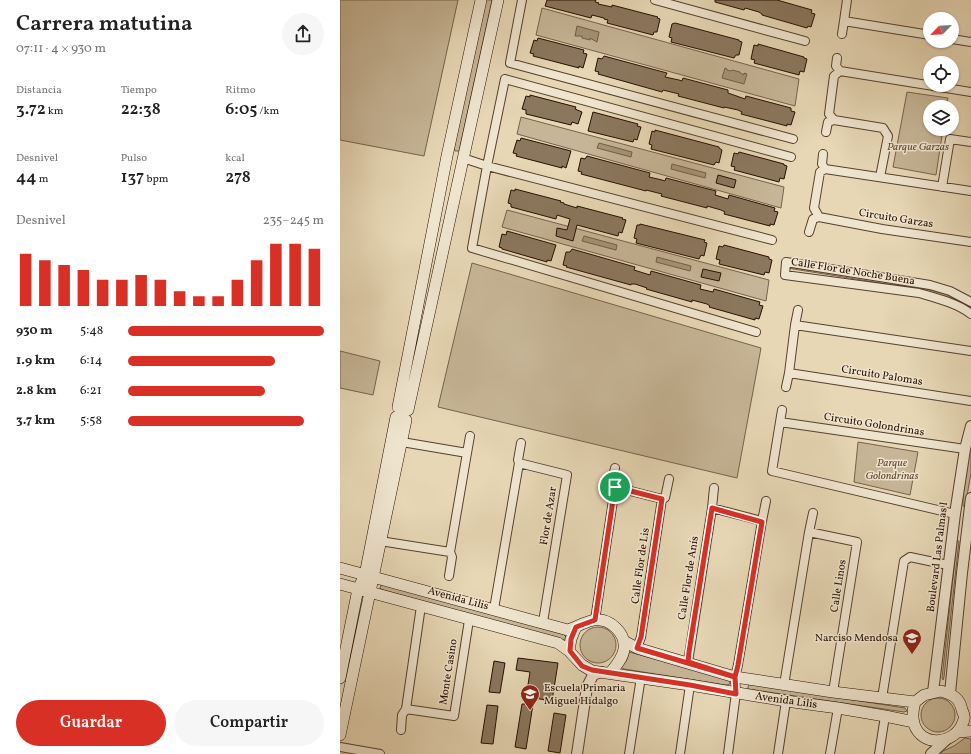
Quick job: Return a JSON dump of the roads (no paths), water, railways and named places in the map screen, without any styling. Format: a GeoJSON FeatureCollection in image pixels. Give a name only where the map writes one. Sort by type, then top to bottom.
{"type":"FeatureCollection","features":[{"type":"Feature","properties":{"kind":"main road"},"geometry":{"type":"LineString","coordinates":[[340,735],[369,591],[369,576],[402,413],[448,156],[480,0]]}},
{"type":"Feature","properties":{"kind":"main road"},"geometry":{"type":"LineString","coordinates":[[340,678],[358,589],[369,576],[380,541],[402,442],[402,413],[463,160],[498,0]]}},
{"type":"Feature","properties":{"kind":"main road"},"geometry":{"type":"LineString","coordinates":[[448,156],[463,160]]}},
{"type":"Feature","properties":{"kind":"main road","name":"Avenida Lilis"},"geometry":{"type":"LineString","coordinates":[[340,568],[369,576],[495,603],[568,630],[576,627]]}},
{"type":"Feature","properties":{"kind":"main road","name":"Avenida Lilis"},"geometry":{"type":"LineString","coordinates":[[340,584],[558,643],[570,651]]}},
{"type":"Feature","properties":{"kind":"main road"},"geometry":{"type":"LineString","coordinates":[[595,620],[605,621],[616,626],[624,641],[624,650],[620,660],[606,672],[592,670],[582,666],[570,651],[571,639],[576,627],[595,620]]}},
{"type":"Feature","properties":{"kind":"main road","name":"Avenida Lilis"},"geometry":{"type":"LineString","coordinates":[[624,641],[637,648],[689,657],[735,677],[785,679],[833,692],[915,702]]}},
{"type":"Feature","properties":{"kind":"main road","name":"Avenida Lilis"},"geometry":{"type":"LineString","coordinates":[[606,672],[736,694],[838,708],[914,722]]}},
{"type":"Feature","properties":{"kind":"main road"},"geometry":{"type":"LineString","coordinates":[[958,732],[964,719],[966,708],[950,693],[941,691],[933,692],[924,695],[915,702],[913,712],[914,722],[918,732],[925,738],[934,740],[947,738],[958,732],[971,731]]}},
{"type":"Feature","properties":{"kind":"street"},"geometry":{"type":"LineString","coordinates":[[522,0],[510,63],[793,139]]}},
{"type":"Feature","properties":{"kind":"street"},"geometry":{"type":"LineString","coordinates":[[655,0],[805,41]]}},
{"type":"Feature","properties":{"kind":"street"},"geometry":{"type":"LineString","coordinates":[[842,34],[847,0]]}},
{"type":"Feature","properties":{"kind":"street"},"geometry":{"type":"LineString","coordinates":[[844,21],[923,34]]}},
{"type":"Feature","properties":{"kind":"street"},"geometry":{"type":"LineString","coordinates":[[959,40],[971,42]]}},
{"type":"Feature","properties":{"kind":"street"},"geometry":{"type":"LineString","coordinates":[[837,58],[836,66],[840,71],[971,92]]}},
{"type":"Feature","properties":{"kind":"street"},"geometry":{"type":"LineString","coordinates":[[834,120],[829,114],[834,76],[840,71]]}},
{"type":"Feature","properties":{"kind":"street"},"geometry":{"type":"LineString","coordinates":[[756,332],[472,248],[505,79],[791,157]]}},
{"type":"Feature","properties":{"kind":"street"},"geometry":{"type":"LineString","coordinates":[[826,132],[828,122],[834,120],[883,128],[888,136],[880,177]]}},
{"type":"Feature","properties":{"kind":"street"},"geometry":{"type":"LineString","coordinates":[[942,187],[950,139],[971,142]]}},
{"type":"Feature","properties":{"kind":"street"},"geometry":{"type":"LineString","coordinates":[[823,154],[822,164],[825,169]]}},
{"type":"Feature","properties":{"kind":"street"},"geometry":{"type":"LineString","coordinates":[[463,160],[469,160],[487,166],[772,240]]}},
{"type":"Feature","properties":{"kind":"street"},"geometry":{"type":"LineString","coordinates":[[809,232],[813,219],[819,217],[814,208],[820,172],[825,169],[971,191]]}},
{"type":"Feature","properties":{"kind":"street","name":"Circuito Garzas"},"geometry":{"type":"LineString","coordinates":[[819,217],[882,229],[971,242]]}},
{"type":"Feature","properties":{"kind":"street","name":"Calle Flor de Noche Buena"},"geometry":{"type":"LineString","coordinates":[[971,302],[950,291],[930,285],[786,262],[785,275],[919,293],[939,299],[966,310],[971,314]]}},
{"type":"Feature","properties":{"kind":"street"},"geometry":{"type":"LineString","coordinates":[[786,387],[798,310]]}},
{"type":"Feature","properties":{"kind":"street"},"geometry":{"type":"LineString","coordinates":[[795,325],[971,351]]}},
{"type":"Feature","properties":{"kind":"street","name":"Circuito Palomas"},"geometry":{"type":"LineString","coordinates":[[789,373],[971,401]]}},
{"type":"Feature","properties":{"kind":"street"},"geometry":{"type":"LineString","coordinates":[[782,410],[771,475],[955,514]]}},
{"type":"Feature","properties":{"kind":"street","name":"Circuito Golondrinas"},"geometry":{"type":"LineString","coordinates":[[780,422],[965,449]]}},
{"type":"Feature","properties":{"kind":"street","name":"Boulevard Las Palmas I"},"geometry":{"type":"LineString","coordinates":[[933,692],[953,526],[965,449],[971,426]]}},
{"type":"Feature","properties":{"kind":"street"},"geometry":{"type":"LineString","coordinates":[[449,576],[452,557],[450,552],[470,436]]}},
{"type":"Feature","properties":{"kind":"street"},"geometry":{"type":"LineString","coordinates":[[402,442],[467,453]]}},
{"type":"Feature","properties":{"kind":"street"},"geometry":{"type":"LineString","coordinates":[[495,603],[519,463],[518,460],[521,443]]}},
{"type":"Feature","properties":{"kind":"street","name":"Flor de Azar"},"geometry":{"type":"LineString","coordinates":[[519,463],[567,475],[543,622]]}},
{"type":"Feature","properties":{"kind":"street"},"geometry":{"type":"LineString","coordinates":[[595,620],[615,487],[612,481],[615,468]]}},
{"type":"Feature","properties":{"kind":"street","name":"Calle Flor de Lis"},"geometry":{"type":"LineString","coordinates":[[637,648],[641,637],[662,499],[665,498],[669,479]]}},
{"type":"Feature","properties":{"kind":"street"},"geometry":{"type":"LineString","coordinates":[[615,487],[662,499]]}},
{"type":"Feature","properties":{"kind":"street","name":"Calle Flor de Anís"},"geometry":{"type":"LineString","coordinates":[[689,657],[714,488]]}},
{"type":"Feature","properties":{"kind":"street"},"geometry":{"type":"LineString","coordinates":[[950,693],[971,498]]}},
{"type":"Feature","properties":{"kind":"street"},"geometry":{"type":"LineString","coordinates":[[728,754],[736,694],[735,677],[766,501]]}},
{"type":"Feature","properties":{"kind":"street"},"geometry":{"type":"LineString","coordinates":[[712,508],[762,522]]}},
{"type":"Feature","properties":{"kind":"street"},"geometry":{"type":"LineString","coordinates":[[785,679],[813,512]]}},
{"type":"Feature","properties":{"kind":"street"},"geometry":{"type":"LineString","coordinates":[[953,526],[967,528]]}},
{"type":"Feature","properties":{"kind":"street","name":"Calle Linos"},"geometry":{"type":"LineString","coordinates":[[809,532],[857,542],[833,692]]}},
{"type":"Feature","properties":{"kind":"street"},"geometry":{"type":"LineString","coordinates":[[380,541],[450,552]]}},
{"type":"Feature","properties":{"kind":"street"},"geometry":{"type":"LineString","coordinates":[[882,698],[904,561],[910,557],[948,565]]}},
{"type":"Feature","properties":{"kind":"street"},"geometry":{"type":"LineString","coordinates":[[401,730],[402,715],[406,709],[421,606]]}},
{"type":"Feature","properties":{"kind":"street","name":"Monte Casino"},"geometry":{"type":"LineString","coordinates":[[406,709],[454,716],[469,620]]}},
{"type":"Feature","properties":{"kind":"street"},"geometry":{"type":"LineString","coordinates":[[577,754],[587,687],[586,675],[582,666]]}},
{"type":"Feature","properties":{"kind":"street"},"geometry":{"type":"LineString","coordinates":[[587,687],[593,675],[606,672]]}},
{"type":"Feature","properties":{"kind":"street"},"geometry":{"type":"LineString","coordinates":[[629,754],[641,677]]}},
{"type":"Feature","properties":{"kind":"street"},"geometry":{"type":"LineString","coordinates":[[680,754],[690,685]]}},
{"type":"Feature","properties":{"kind":"street"},"geometry":{"type":"LineString","coordinates":[[778,754],[786,701]]}},
{"type":"Feature","properties":{"kind":"street"},"geometry":{"type":"LineString","coordinates":[[830,754],[838,708]]}},
{"type":"Feature","properties":{"kind":"street"},"geometry":{"type":"LineString","coordinates":[[879,754],[885,716]]}},
{"type":"Feature","properties":{"kind":"street"},"geometry":{"type":"LineString","coordinates":[[925,738],[931,754],[947,738]]}},
{"type":"Feature","properties":{"kind":"street"},"geometry":{"type":"LineString","coordinates":[[340,747],[380,754]]}},
{"type":"Feature","properties":{"kind":"place","name":"Narciso Mendosa"},"geometry":{"type":"Point","coordinates":[912,655]}},
{"type":"Feature","properties":{"kind":"place","name":"Escuela Primaria Miguel Hidalgo"},"geometry":{"type":"Point","coordinates":[530,711]}},
{"type":"Feature","properties":{"kind":"park label","name":"Parque Garzas"},"geometry":{"type":"Point","coordinates":[918,147]}},
{"type":"Feature","properties":{"kind":"park label","name":"Parque Golondrinas"},"geometry":{"type":"Point","coordinates":[892,469]}}]}
